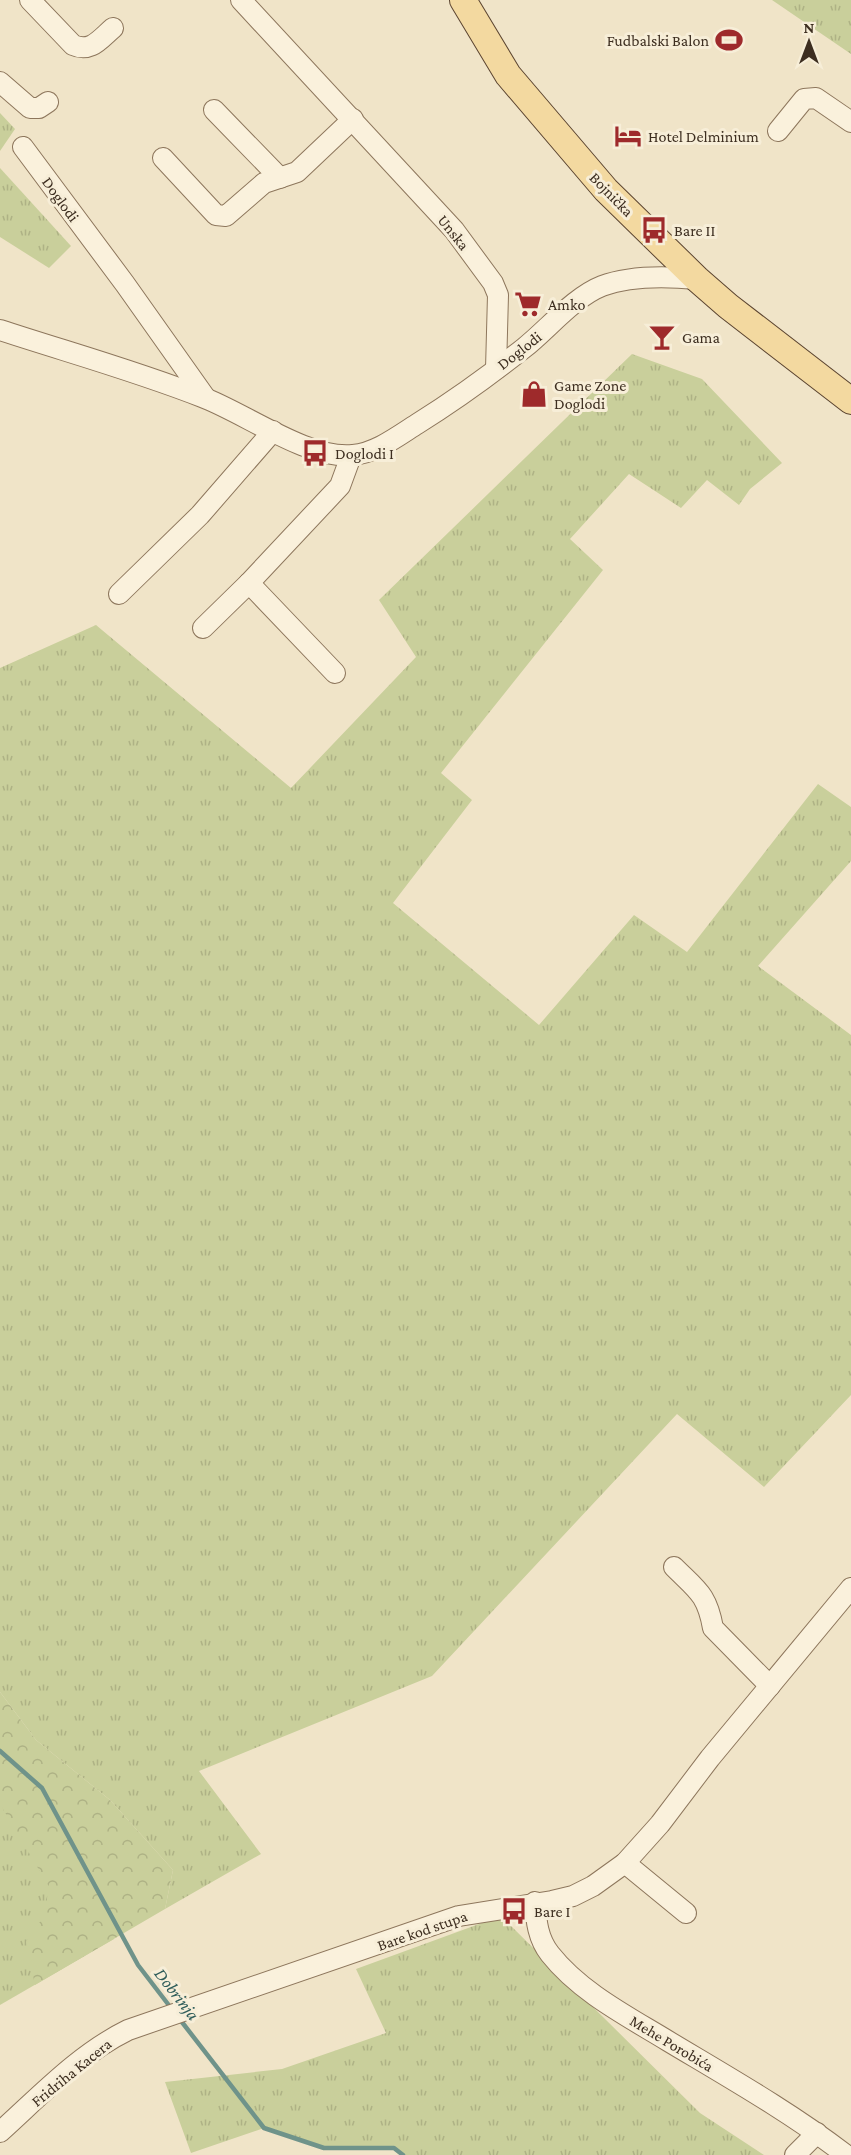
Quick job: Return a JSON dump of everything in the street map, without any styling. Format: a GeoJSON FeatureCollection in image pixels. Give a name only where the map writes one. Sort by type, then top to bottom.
{"type":"FeatureCollection","features":[{"type":"Feature","properties":{"kind":"main road","name":"Bojnička"},"geometry":{"type":"LineString","coordinates":[[463,0],[516,84],[606,190],[728,306],[851,401]]}},
{"type":"Feature","properties":{"kind":"street"},"geometry":{"type":"LineString","coordinates":[[30,0],[73,45],[81,49],[89,48],[113,28]]}},
{"type":"Feature","properties":{"kind":"street","name":"Unska"},"geometry":{"type":"LineString","coordinates":[[241,0],[454,230],[493,283],[498,295],[496,369]]}},
{"type":"Feature","properties":{"kind":"street"},"geometry":{"type":"LineString","coordinates":[[0,82],[30,108],[39,108],[48,102]]}},
{"type":"Feature","properties":{"kind":"street"},"geometry":{"type":"LineString","coordinates":[[778,131],[804,99],[810,97],[816,98],[851,122]]}},
{"type":"Feature","properties":{"kind":"street"},"geometry":{"type":"LineString","coordinates":[[214,110],[280,178]]}},
{"type":"Feature","properties":{"kind":"street"},"geometry":{"type":"LineString","coordinates":[[163,158],[216,216],[226,216],[264,183],[297,172],[353,119]]}},
{"type":"Feature","properties":{"kind":"street","name":"Doglodi"},"geometry":{"type":"LineString","coordinates":[[23,147],[125,284],[204,397]]}},
{"type":"Feature","properties":{"kind":"street","name":"Doglodi"},"geometry":{"type":"LineString","coordinates":[[0,330],[204,397],[313,449],[351,456],[382,445],[442,409],[496,369],[583,298],[603,286],[629,280],[666,276],[697,279]]}},
{"type":"Feature","properties":{"kind":"street"},"geometry":{"type":"LineString","coordinates":[[119,594],[200,515],[273,431]]}},
{"type":"Feature","properties":{"kind":"street"},"geometry":{"type":"LineString","coordinates":[[203,628],[249,583],[340,486],[351,456]]}},
{"type":"Feature","properties":{"kind":"street"},"geometry":{"type":"LineString","coordinates":[[249,583],[335,673]]}},
{"type":"Feature","properties":{"kind":"street"},"geometry":{"type":"LineString","coordinates":[[674,1567],[704,1597],[713,1628],[770,1686]]}},
{"type":"Feature","properties":{"kind":"street","name":"Bare kod stupa"},"geometry":{"type":"LineString","coordinates":[[216,2000],[459,1916],[573,1896],[606,1878],[625,1863],[660,1824],[710,1758],[851,1588]]}},
{"type":"Feature","properties":{"kind":"street"},"geometry":{"type":"LineString","coordinates":[[625,1863],[686,1913]]}},
{"type":"Feature","properties":{"kind":"street","name":"Mehe Porobića"},"geometry":{"type":"LineString","coordinates":[[535,1902],[541,1940],[562,1968],[588,1990],[631,2019],[817,2133],[846,2155]]}},
{"type":"Feature","properties":{"kind":"street","name":"Fridriha Kacera"},"geometry":{"type":"LineString","coordinates":[[0,2132],[88,2053],[128,2030],[216,2000]]}},
{"type":"Feature","properties":{"kind":"street"},"geometry":{"type":"LineString","coordinates":[[795,2155],[817,2133]]}},
{"type":"Feature","properties":{"kind":"green space"},"geometry":{"type":"Polygon","coordinates":[[[772,0],[851,0],[851,54],[772,0]]]}},
{"type":"Feature","properties":{"kind":"green space"},"geometry":{"type":"Polygon","coordinates":[[[0,113],[15,129],[0,151],[0,113]]]}},
{"type":"Feature","properties":{"kind":"green space"},"geometry":{"type":"Polygon","coordinates":[[[0,168],[71,246],[49,268],[0,237],[0,168]]]}},
{"type":"Feature","properties":{"kind":"green space"},"geometry":{"type":"Polygon","coordinates":[[[632,354],[702,379],[782,463],[750,489],[739,505],[707,480],[681,508],[629,474],[570,539],[603,570],[441,773],[472,800],[393,903],[539,1025],[634,915],[687,952],[818,784],[851,807],[851,861],[758,966],[851,1035],[851,1395],[764,1487],[677,1414],[432,1676],[199,1771],[261,1854],[165,1909],[173,1870],[110,1800],[36,1740],[0,1692],[0,668],[96,625],[291,788],[416,657],[379,600],[632,354]]]}},
{"type":"Feature","properties":{"kind":"green space"},"geometry":{"type":"Polygon","coordinates":[[[0,1692],[36,1740],[110,1800],[173,1870],[165,1909],[35,1985],[26,1942],[46,1913],[48,1885],[0,1804],[0,1692]]]}},
{"type":"Feature","properties":{"kind":"green space"},"geometry":{"type":"Polygon","coordinates":[[[0,1801],[114,1939],[0,2005],[0,1801]]]}},
{"type":"Feature","properties":{"kind":"green space"},"geometry":{"type":"Polygon","coordinates":[[[501,1916],[700,2113],[764,2155],[403,2155],[394,2148],[324,2148],[264,2128],[191,2153],[165,2082],[282,2069],[386,2033],[356,1969],[501,1916]]]}},
{"type":"Feature","properties":{"kind":"waterway","name":"Dobrinja"},"geometry":{"type":"LineString","coordinates":[[0,1751],[42,1788],[138,1965],[171,2008]]}},
{"type":"Feature","properties":{"kind":"waterway","name":"Dobrinja"},"geometry":{"type":"LineString","coordinates":[[178,2017],[264,2128],[324,2148],[394,2148],[403,2155]]}},
{"type":"Feature","properties":{"kind":"place","name":"Fudbalski Balon"},"geometry":{"type":"Point","coordinates":[729,40]}},
{"type":"Feature","properties":{"kind":"place","name":"Hotel Delminium"},"geometry":{"type":"Point","coordinates":[628,136]}},
{"type":"Feature","properties":{"kind":"place","name":"Bare II"},"geometry":{"type":"Point","coordinates":[654,230]}},
{"type":"Feature","properties":{"kind":"place","name":"Amko"},"geometry":{"type":"Point","coordinates":[528,304]}},
{"type":"Feature","properties":{"kind":"place","name":"Gama"},"geometry":{"type":"Point","coordinates":[662,337]}},
{"type":"Feature","properties":{"kind":"place","name":"Game Zone Doglodi"},"geometry":{"type":"Point","coordinates":[534,394]}},
{"type":"Feature","properties":{"kind":"place","name":"Doglodi I"},"geometry":{"type":"Point","coordinates":[315,453]}},
{"type":"Feature","properties":{"kind":"place","name":"Bare I"},"geometry":{"type":"Point","coordinates":[514,1911]}}]}
